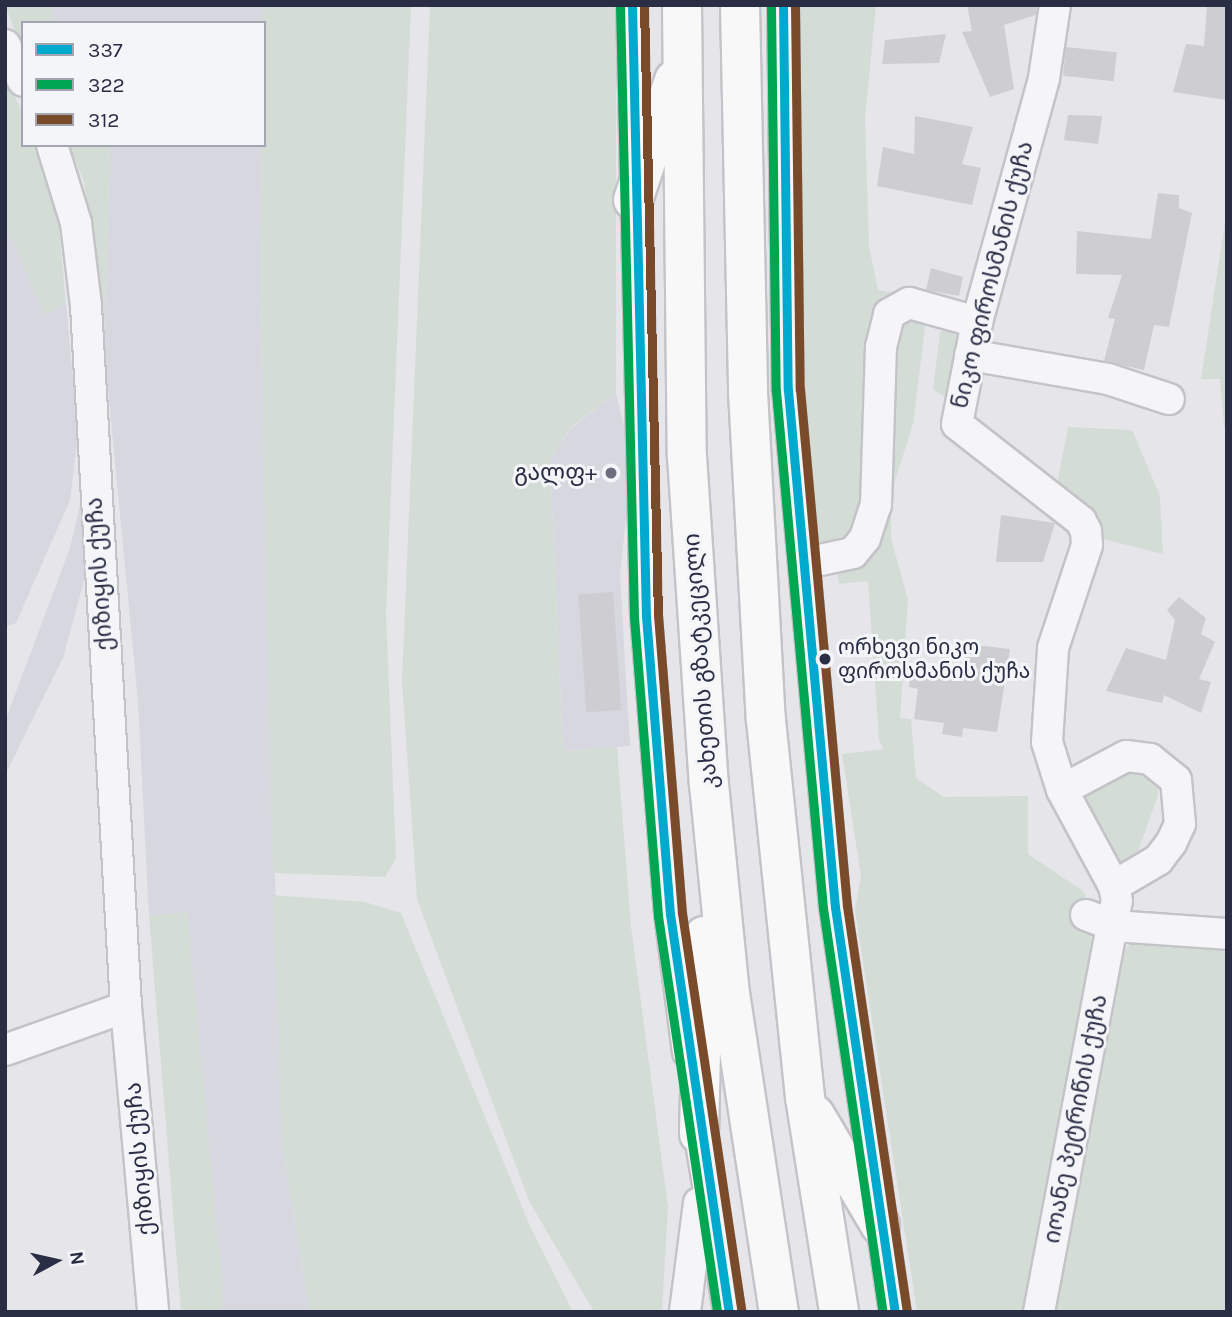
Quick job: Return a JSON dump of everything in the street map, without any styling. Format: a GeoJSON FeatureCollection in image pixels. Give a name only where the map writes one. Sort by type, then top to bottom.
{"type":"FeatureCollection","features":[{"type":"Feature","properties":{"kind":"highway","name":"კახეთის გზატკეცილი"},"geometry":{"type":"LineString","coordinates":[[682,5],[687,456],[709,784],[730,993],[779,1312]]}},
{"type":"Feature","properties":{"kind":"highway"},"geometry":{"type":"LineString","coordinates":[[740,5],[754,537],[766,720],[805,1097],[839,1312]]}},
{"type":"Feature","properties":{"kind":"highway"},"geometry":{"type":"LineString","coordinates":[[633,200],[682,58]]}},
{"type":"Feature","properties":{"kind":"highway"},"geometry":{"type":"LineString","coordinates":[[700,1145],[709,784]]}},
{"type":"Feature","properties":{"kind":"highway"},"geometry":{"type":"LineString","coordinates":[[805,1097],[880,1225]]}},
{"type":"Feature","properties":{"kind":"street"},"geometry":{"type":"LineString","coordinates":[[632,5],[633,200],[646,617],[670,914],[700,1145],[729,1312]]}},
{"type":"Feature","properties":{"kind":"street"},"geometry":{"type":"LineString","coordinates":[[783,5],[788,390],[806,563],[835,906],[880,1225],[895,1312]]}},
{"type":"Feature","properties":{"kind":"street","name":"ნიკო ფიროსმანის ქუჩა"},"geometry":{"type":"LineString","coordinates":[[1055,5],[1044,79],[977,322],[957,424],[1081,521],[1086,531],[1087,545],[1053,648],[1047,742],[1062,790],[1114,886],[1114,926]]}},
{"type":"Feature","properties":{"kind":"street"},"geometry":{"type":"LineString","coordinates":[[5,44],[21,77]]}},
{"type":"Feature","properties":{"kind":"street","name":"ქიზიყის ქუჩა"},"geometry":{"type":"LineString","coordinates":[[53,147],[76,223],[86,306],[126,1007],[153,1312]]}},
{"type":"Feature","properties":{"kind":"street"},"geometry":{"type":"LineString","coordinates":[[806,563],[853,553],[865,538],[876,505],[881,347],[889,314],[909,303],[977,322]]}},
{"type":"Feature","properties":{"kind":"street"},"geometry":{"type":"LineString","coordinates":[[970,355],[1108,379],[1169,399]]}},
{"type":"Feature","properties":{"kind":"street"},"geometry":{"type":"LineString","coordinates":[[1062,790],[1126,757],[1150,759],[1176,780],[1180,824],[1171,843],[1158,860],[1114,886]]}},
{"type":"Feature","properties":{"kind":"street"},"geometry":{"type":"LineString","coordinates":[[1086,915],[1114,926],[1227,934]]}},
{"type":"Feature","properties":{"kind":"street","name":"იოანე პეტრიწის ქუჩა"},"geometry":{"type":"LineString","coordinates":[[1039,1312],[1114,926]]}},
{"type":"Feature","properties":{"kind":"street"},"geometry":{"type":"LineString","coordinates":[[5,1050],[126,1007]]}},
{"type":"Feature","properties":{"kind":"street"},"geometry":{"type":"LineString","coordinates":[[685,1312],[700,1145]]}},
{"type":"Feature","properties":{"kind":"shaded area"},"geometry":{"type":"Polygon","coordinates":[[[5,5],[49,5],[56,21],[21,21],[21,47],[5,5]]]}},
{"type":"Feature","properties":{"kind":"shaded area"},"geometry":{"type":"Polygon","coordinates":[[[49,5],[263,5],[263,21],[49,21],[49,5]]]}},
{"type":"Feature","properties":{"kind":"shaded area"},"geometry":{"type":"Polygon","coordinates":[[[263,5],[411,5],[386,613],[396,858],[385,877],[273,873],[260,298],[262,147],[266,147],[266,21],[263,21],[263,5]]]}},
{"type":"Feature","properties":{"kind":"shaded area"},"geometry":{"type":"Polygon","coordinates":[[[430,5],[616,5],[616,393],[570,428],[550,459],[563,751],[617,747],[631,926],[668,1207],[662,1312],[594,1312],[529,1201],[417,899],[402,681],[430,5]]]}},
{"type":"Feature","properties":{"kind":"shaded area"},"geometry":{"type":"Polygon","coordinates":[[[793,5],[876,5],[865,119],[869,246],[878,290],[897,293],[869,477],[852,531],[842,549],[809,554],[798,352],[793,5]]]}},
{"type":"Feature","properties":{"kind":"shaded area"},"geometry":{"type":"Polygon","coordinates":[[[5,78],[21,109],[21,147],[38,147],[57,206],[66,303],[44,315],[5,221],[5,78]]]}},
{"type":"Feature","properties":{"kind":"shaded area"},"geometry":{"type":"Polygon","coordinates":[[[70,147],[110,147],[104,347],[84,182],[70,147]]]}},
{"type":"Feature","properties":{"kind":"shaded area"},"geometry":{"type":"Polygon","coordinates":[[[110,147],[262,147],[260,298],[282,1145],[310,1312],[222,1312],[186,912],[149,916],[138,702],[104,347],[110,147]]]}},
{"type":"Feature","properties":{"kind":"shaded area"},"geometry":{"type":"Polygon","coordinates":[[[1227,209],[1227,426],[1224,427],[1220,379],[1201,379],[1227,209]]]}},
{"type":"Feature","properties":{"kind":"shaded area"},"geometry":{"type":"Polygon","coordinates":[[[5,221],[44,314],[66,303],[78,434],[70,500],[16,623],[5,627],[5,221]]]}},
{"type":"Feature","properties":{"kind":"shaded area"},"geometry":{"type":"Polygon","coordinates":[[[903,316],[920,319],[925,327],[913,424],[891,494],[891,538],[908,600],[900,718],[911,719],[916,778],[944,797],[1028,796],[1028,854],[1083,891],[1093,913],[1088,973],[1026,1312],[917,1312],[855,910],[861,876],[842,754],[884,749],[879,740],[868,581],[839,584],[837,571],[853,561],[891,330],[903,316]]]}},
{"type":"Feature","properties":{"kind":"shaded area"},"geometry":{"type":"Polygon","coordinates":[[[946,327],[960,337],[950,393],[945,397],[933,389],[940,333],[946,327]]]}},
{"type":"Feature","properties":{"kind":"shaded area"},"geometry":{"type":"Polygon","coordinates":[[[616,393],[632,459],[620,576],[630,746],[563,751],[550,459],[570,429],[616,393]]]}},
{"type":"Feature","properties":{"kind":"shaded area"},"geometry":{"type":"Polygon","coordinates":[[[1068,427],[1132,430],[1160,496],[1163,554],[1099,538],[1055,494],[1068,427]]]}},
{"type":"Feature","properties":{"kind":"shaded area"},"geometry":{"type":"Polygon","coordinates":[[[93,449],[88,566],[63,658],[5,775],[5,721],[70,548],[93,449]]]}},
{"type":"Feature","properties":{"kind":"shaded area"},"geometry":{"type":"Polygon","coordinates":[[[1121,772],[1150,775],[1158,783],[1158,796],[1138,851],[1123,862],[1113,861],[1081,797],[1121,772]]]}},
{"type":"Feature","properties":{"kind":"shaded area"},"geometry":{"type":"Polygon","coordinates":[[[273,895],[365,902],[401,913],[530,1226],[573,1312],[310,1312],[282,1145],[273,895]]]}},
{"type":"Feature","properties":{"kind":"shaded area"},"geometry":{"type":"Polygon","coordinates":[[[187,912],[223,1296],[222,1312],[181,1312],[149,916],[187,912]]]}},
{"type":"Feature","properties":{"kind":"shaded area"},"geometry":{"type":"Polygon","coordinates":[[[1133,941],[1227,944],[1227,1312],[1054,1312],[1116,960],[1133,941]]]}},
{"type":"Feature","properties":{"kind":"building"},"geometry":{"type":"Polygon","coordinates":[[[967,5],[1037,5],[1036,15],[1004,25],[1014,89],[990,97],[962,32],[972,31],[967,5]]]}},
{"type":"Feature","properties":{"kind":"building"},"geometry":{"type":"Polygon","coordinates":[[[1207,5],[1227,5],[1227,100],[1173,92],[1186,44],[1204,46],[1207,5]]]}},
{"type":"Feature","properties":{"kind":"building"},"geometry":{"type":"Polygon","coordinates":[[[946,34],[939,63],[882,64],[885,40],[946,34]]]}},
{"type":"Feature","properties":{"kind":"building"},"geometry":{"type":"Polygon","coordinates":[[[1066,47],[1117,52],[1114,81],[1063,76],[1066,47]]]}},
{"type":"Feature","properties":{"kind":"building"},"geometry":{"type":"Polygon","coordinates":[[[1068,115],[1102,116],[1098,144],[1064,140],[1068,115]]]}},
{"type":"Feature","properties":{"kind":"building"},"geometry":{"type":"Polygon","coordinates":[[[915,116],[973,127],[962,164],[981,168],[972,205],[877,186],[883,147],[914,154],[915,116]]]}},
{"type":"Feature","properties":{"kind":"building"},"geometry":{"type":"Polygon","coordinates":[[[1158,193],[1179,195],[1179,208],[1192,213],[1169,327],[1154,325],[1144,370],[1104,361],[1115,319],[1108,318],[1122,275],[1076,274],[1077,231],[1151,239],[1158,193]]]}},
{"type":"Feature","properties":{"kind":"building"},"geometry":{"type":"Polygon","coordinates":[[[931,268],[963,277],[959,296],[926,290],[931,268]]]}},
{"type":"Feature","properties":{"kind":"building"},"geometry":{"type":"Polygon","coordinates":[[[1001,515],[1055,523],[1043,562],[996,562],[1001,515]]]}},
{"type":"Feature","properties":{"kind":"building"},"geometry":{"type":"Polygon","coordinates":[[[613,592],[621,710],[586,712],[578,594],[613,592]]]}},
{"type":"Feature","properties":{"kind":"building"},"geometry":{"type":"Polygon","coordinates":[[[1179,597],[1206,618],[1201,634],[1215,642],[1199,679],[1211,682],[1201,713],[1164,695],[1162,703],[1106,691],[1126,648],[1166,660],[1175,620],[1167,610],[1179,597]]]}},
{"type":"Feature","properties":{"kind":"building"},"geometry":{"type":"Polygon","coordinates":[[[967,644],[1010,649],[997,732],[963,728],[962,737],[942,734],[944,723],[914,719],[918,689],[909,687],[911,666],[964,673],[967,644]]]}},
{"type":"Feature","properties":{"kind":"transit line","name":"322"},"geometry":{"type":"LineString","coordinates":[[620,5],[634,617],[658,916],[717,1312]]}},
{"type":"Feature","properties":{"kind":"transit line","name":"337"},"geometry":{"type":"LineString","coordinates":[[632,5],[646,616],[670,914],[729,1312]]}},
{"type":"Feature","properties":{"kind":"transit line","name":"312"},"geometry":{"type":"LineString","coordinates":[[644,5],[658,615],[682,913],[741,1310]]}},
{"type":"Feature","properties":{"kind":"transit line","name":"322"},"geometry":{"type":"LineString","coordinates":[[771,5],[776,391],[823,908],[883,1312]]}},
{"type":"Feature","properties":{"kind":"transit line","name":"337"},"geometry":{"type":"LineString","coordinates":[[783,5],[788,390],[835,907],[895,1312]]}},
{"type":"Feature","properties":{"kind":"transit line","name":"312"},"geometry":{"type":"LineString","coordinates":[[795,5],[800,389],[847,906],[907,1310]]}},
{"type":"Feature","properties":{"kind":"place","name":"გალფ+"},"geometry":{"type":"Point","coordinates":[611,473]}},
{"type":"Feature","properties":{"kind":"place","name":"ორხევი ნიკო ფიროსმანის ქუჩა"},"geometry":{"type":"Point","coordinates":[825,659]}}]}
